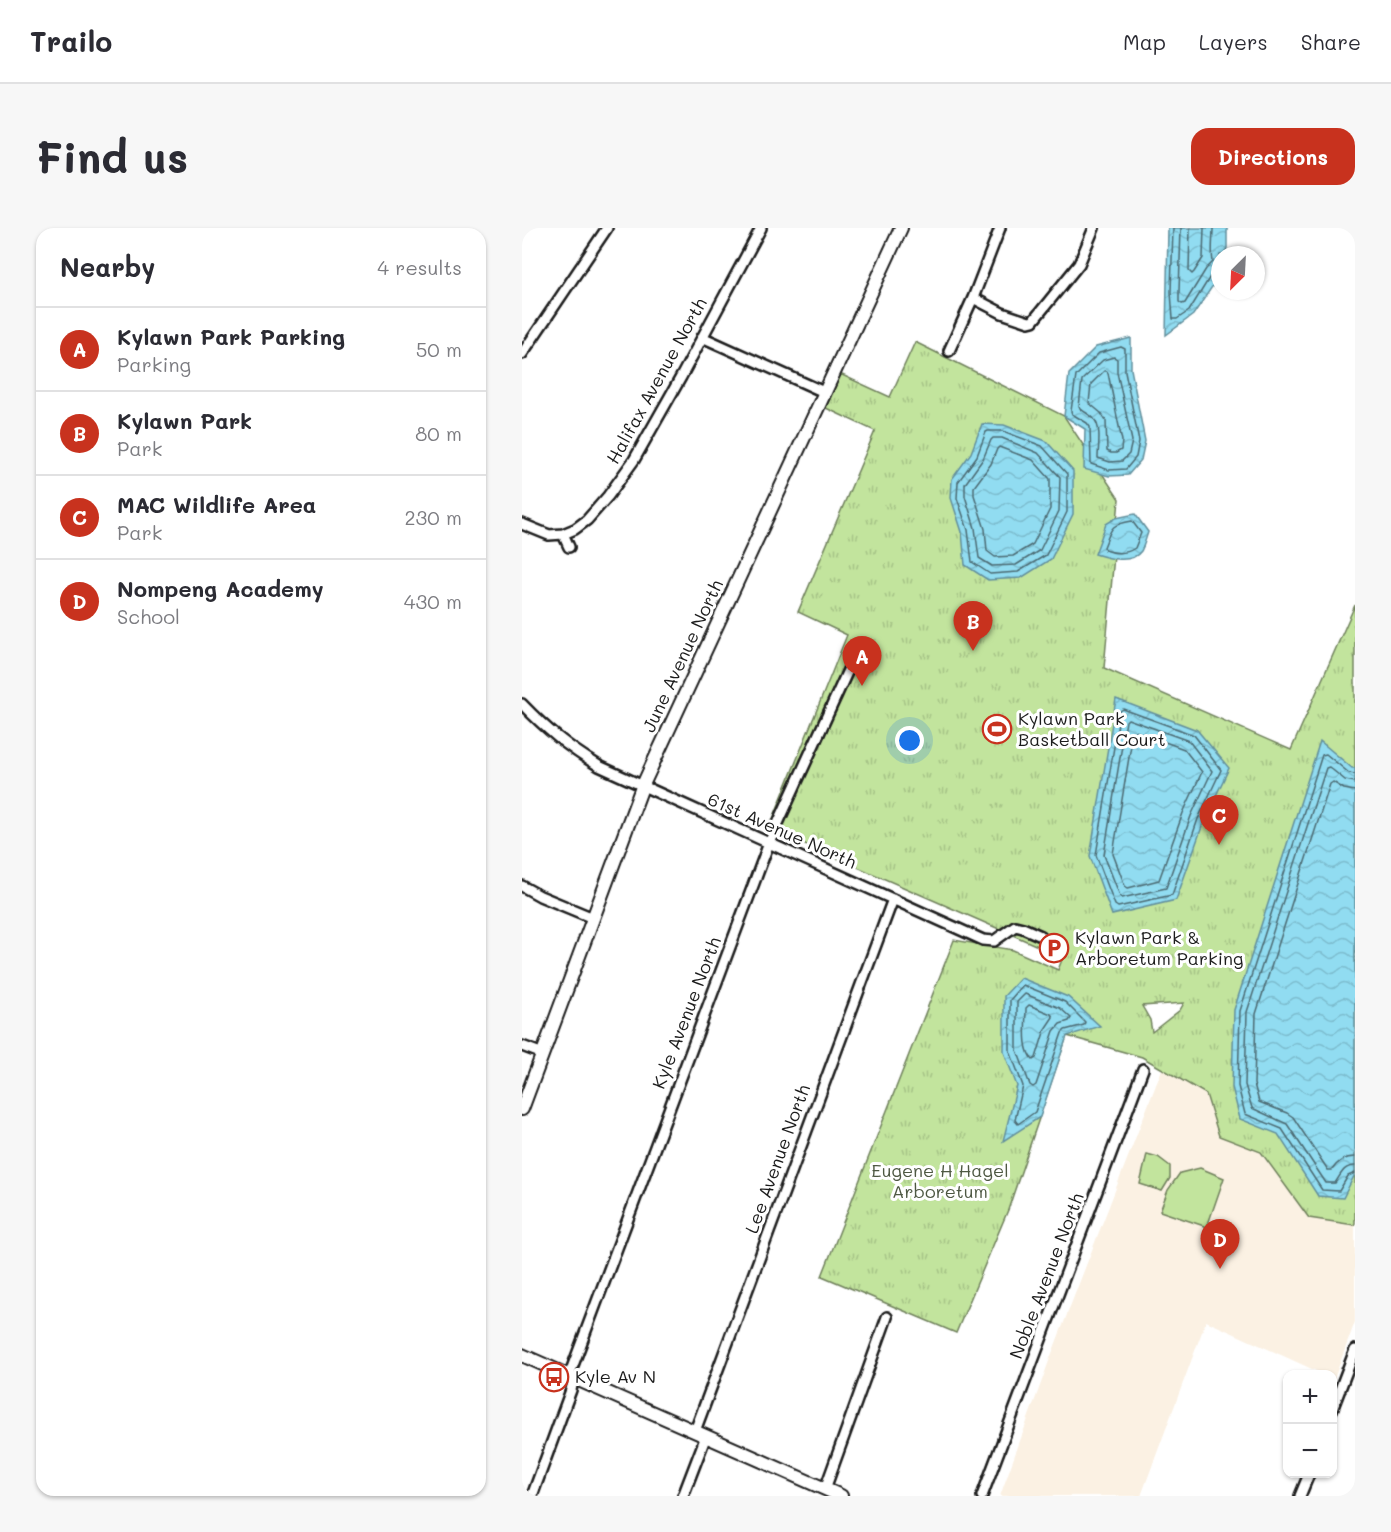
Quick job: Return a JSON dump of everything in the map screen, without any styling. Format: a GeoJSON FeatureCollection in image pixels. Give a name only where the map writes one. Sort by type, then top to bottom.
{"type":"FeatureCollection","features":[{"type":"Feature","properties":{"kind":"street"},"geometry":{"type":"LineString","coordinates":[[522,354],[608,228]]}},
{"type":"Feature","properties":{"kind":"street","name":"Halifax Avenue North"},"geometry":{"type":"LineString","coordinates":[[563,534],[576,530],[587,520],[634,460],[761,228]]}},
{"type":"Feature","properties":{"kind":"street","name":"June Avenue North"},"geometry":{"type":"LineString","coordinates":[[522,1109],[642,787],[901,228]]}},
{"type":"Feature","properties":{"kind":"street"},"geometry":{"type":"LineString","coordinates":[[949,351],[973,298],[1000,228]]}},
{"type":"Feature","properties":{"kind":"street"},"geometry":{"type":"LineString","coordinates":[[973,298],[1002,313],[1029,322],[1033,321],[1079,264],[1094,228]]}},
{"type":"Feature","properties":{"kind":"street"},"geometry":{"type":"LineString","coordinates":[[702,338],[824,392]]}},
{"type":"Feature","properties":{"kind":"street"},"geometry":{"type":"LineString","coordinates":[[522,524],[549,535],[563,534],[569,547]]}},
{"type":"Feature","properties":{"kind":"street","name":"Kyle Avenue North"},"geometry":{"type":"LineString","coordinates":[[532,1496],[571,1390],[572,1377],[768,843],[849,668]]}},
{"type":"Feature","properties":{"kind":"street","name":"61st Avenue North"},"geometry":{"type":"LineString","coordinates":[[522,704],[555,736],[599,766],[983,940],[994,941],[1015,926],[1041,936]]}},
{"type":"Feature","properties":{"kind":"street"},"geometry":{"type":"LineString","coordinates":[[522,886],[593,918]]}},
{"type":"Feature","properties":{"kind":"street","name":"Lee Avenue North"},"geometry":{"type":"LineString","coordinates":[[683,1496],[700,1434],[893,898]]}},
{"type":"Feature","properties":{"kind":"street"},"geometry":{"type":"LineString","coordinates":[[522,1046],[543,1054]]}},
{"type":"Feature","properties":{"kind":"street","name":"Noble Avenue North"},"geometry":{"type":"LineString","coordinates":[[982,1496],[1143,1069]]}},
{"type":"Feature","properties":{"kind":"street"},"geometry":{"type":"LineString","coordinates":[[825,1489],[887,1317]]}},
{"type":"Feature","properties":{"kind":"street"},"geometry":{"type":"LineString","coordinates":[[1337,1397],[1355,1350]]}},
{"type":"Feature","properties":{"kind":"street"},"geometry":{"type":"LineString","coordinates":[[522,1355],[841,1496]]}},
{"type":"Feature","properties":{"kind":"street"},"geometry":{"type":"LineString","coordinates":[[1300,1496],[1306,1478]]}},
{"type":"Feature","properties":{"kind":"shaded area"},"geometry":{"type":"Polygon","coordinates":[[[1178,1028],[1355,1108],[1355,1322],[1337,1371],[1314,1370],[1206,1321],[1141,1496],[1000,1496],[1049,1361],[1178,1028]]]}},
{"type":"Feature","properties":{"kind":"green space","name":"Eugene H Hagel Arboretum"},"geometry":{"type":"Polygon","coordinates":[[[915,342],[1064,416],[1119,499],[1104,668],[1291,750],[1355,605],[1354,1225],[1309,1218],[1261,1152],[1219,1136],[1206,1094],[1142,1057],[1067,1036],[1008,1210],[956,1333],[822,1276],[954,940],[1013,950],[1058,970],[1063,957],[789,837],[780,837],[770,826],[847,635],[798,612],[875,431],[826,408],[840,374],[890,397],[915,342]],[[1184,1003],[1142,1006],[1150,1020],[1152,1032],[1180,1010],[1184,1003]]]}},
{"type":"Feature","properties":{"kind":"green space"},"geometry":{"type":"Polygon","coordinates":[[[1147,1154],[1158,1157],[1170,1166],[1170,1178],[1162,1191],[1140,1184],[1147,1154]]]}},
{"type":"Feature","properties":{"kind":"green space"},"geometry":{"type":"Polygon","coordinates":[[[1200,1168],[1224,1178],[1207,1227],[1160,1211],[1168,1190],[1180,1173],[1200,1168]]]}},
{"type":"Feature","properties":{"kind":"water"},"geometry":{"type":"Polygon","coordinates":[[[1168,228],[1227,228],[1227,246],[1211,246],[1211,288],[1193,315],[1166,335],[1168,228]]]}},
{"type":"Feature","properties":{"kind":"water"},"geometry":{"type":"Polygon","coordinates":[[[1131,338],[1131,369],[1145,441],[1141,460],[1128,475],[1109,476],[1084,469],[1085,429],[1064,416],[1069,374],[1096,347],[1131,338]]]}},
{"type":"Feature","properties":{"kind":"water"},"geometry":{"type":"Polygon","coordinates":[[[982,424],[1004,425],[1046,441],[1073,471],[1073,514],[1051,559],[1021,578],[988,580],[965,565],[962,532],[951,498],[952,479],[971,453],[982,424]]]}},
{"type":"Feature","properties":{"kind":"water"},"geometry":{"type":"Polygon","coordinates":[[[1135,514],[1148,532],[1141,551],[1137,555],[1125,559],[1095,554],[1106,524],[1116,518],[1135,514]]]}},
{"type":"Feature","properties":{"kind":"water"},"geometry":{"type":"Polygon","coordinates":[[[1116,699],[1197,730],[1229,768],[1204,821],[1176,900],[1112,915],[1090,856],[1116,699]]]}},
{"type":"Feature","properties":{"kind":"water"},"geometry":{"type":"Polygon","coordinates":[[[1320,741],[1352,768],[1355,768],[1355,1174],[1343,1198],[1318,1196],[1278,1134],[1240,1119],[1232,1087],[1234,1010],[1320,741]]]}},
{"type":"Feature","properties":{"kind":"water"},"geometry":{"type":"Polygon","coordinates":[[[1021,978],[1068,997],[1100,1026],[1067,1036],[1040,1117],[1003,1141],[1017,1086],[1004,1052],[1004,996],[1021,978]]]}},
{"type":"Feature","properties":{"kind":"place","name":"Kylawn Park"},"geometry":{"type":"Point","coordinates":[973,651]}},
{"type":"Feature","properties":{"kind":"place","name":"Kylawn Park Parking"},"geometry":{"type":"Point","coordinates":[862,686]}},
{"type":"Feature","properties":{"kind":"place","name":"Kylawn Park Basketball Court"},"geometry":{"type":"Point","coordinates":[997,729]}},
{"type":"Feature","properties":{"kind":"place","name":"MAC Wildlife Area"},"geometry":{"type":"Point","coordinates":[1219,845]}},
{"type":"Feature","properties":{"kind":"place","name":"Kylawn Park & Arboretum Parking"},"geometry":{"type":"Point","coordinates":[1054,948]}},
{"type":"Feature","properties":{"kind":"place","name":"Nompeng Academy"},"geometry":{"type":"Point","coordinates":[1220,1269]}},
{"type":"Feature","properties":{"kind":"place","name":"Kyle Av N"},"geometry":{"type":"Point","coordinates":[554,1377]}}]}
